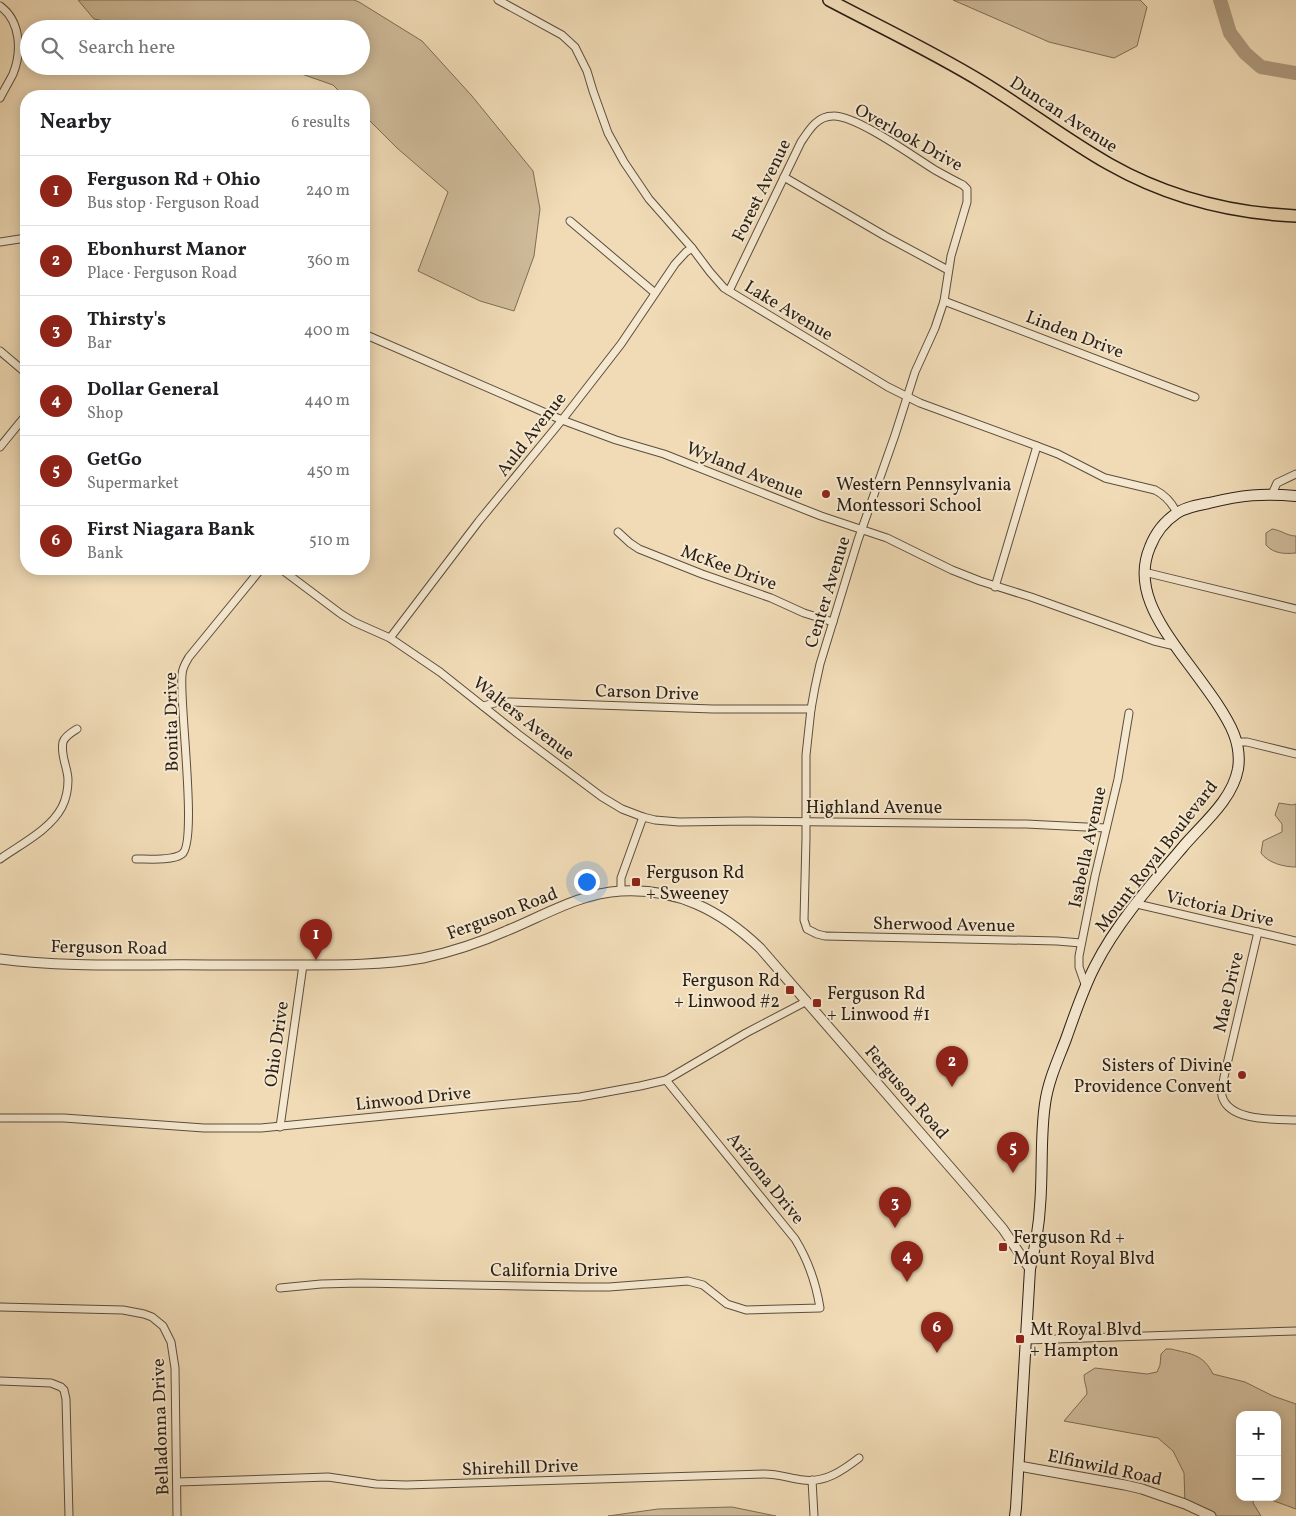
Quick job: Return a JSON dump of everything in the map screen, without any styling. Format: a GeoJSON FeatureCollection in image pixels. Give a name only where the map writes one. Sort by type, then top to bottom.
{"type":"FeatureCollection","features":[{"type":"Feature","properties":{"kind":"main road","name":"Duncan Avenue"},"geometry":{"type":"LineString","coordinates":[[829,0],[967,73],[1108,164],[1138,179],[1173,194],[1218,207],[1257,214],[1296,216]]}},
{"type":"Feature","properties":{"kind":"main road","name":"Mount Royal Boulevard"},"geometry":{"type":"LineString","coordinates":[[1015,1516],[1030,1269],[1040,1206],[1045,1100],[1086,987],[1104,949],[1168,864],[1219,806],[1229,792],[1238,771],[1239,752],[1237,742],[1225,716],[1163,629],[1151,605],[1144,572],[1147,556],[1154,538],[1168,521],[1177,513],[1190,507],[1253,494],[1296,496]]}},
{"type":"Feature","properties":{"kind":"street","name":"Lake Avenue"},"geometry":{"type":"LineString","coordinates":[[498,0],[562,35],[575,47],[587,71],[592,91],[608,133],[624,162],[649,199],[692,248],[718,282],[729,291],[888,387],[920,403],[1058,454],[1105,478],[1148,488],[1160,493],[1169,501],[1177,513]]}},
{"type":"Feature","properties":{"kind":"street"},"geometry":{"type":"LineString","coordinates":[[0,6],[9,14],[14,23],[18,44],[13,73],[0,98]]}},
{"type":"Feature","properties":{"kind":"street","name":"Forest Avenue"},"geometry":{"type":"LineString","coordinates":[[729,291],[807,132],[822,118],[834,115]]}},
{"type":"Feature","properties":{"kind":"street","name":"Overlook Drive"},"geometry":{"type":"LineString","coordinates":[[834,115],[851,120],[877,133],[967,189]]}},
{"type":"Feature","properties":{"kind":"street"},"geometry":{"type":"LineString","coordinates":[[784,177],[885,236],[948,270]]}},
{"type":"Feature","properties":{"kind":"street","name":"Center Avenue"},"geometry":{"type":"LineString","coordinates":[[807,929],[803,913],[806,755],[811,709],[820,664],[906,396],[935,328],[944,301],[951,256],[966,209],[967,189]]}},
{"type":"Feature","properties":{"kind":"street"},"geometry":{"type":"LineString","coordinates":[[570,221],[655,293]]}},
{"type":"Feature","properties":{"kind":"street"},"geometry":{"type":"LineString","coordinates":[[0,242],[20,239]]}},
{"type":"Feature","properties":{"kind":"street","name":"Auld Avenue"},"geometry":{"type":"LineString","coordinates":[[390,638],[479,521],[562,420],[621,344],[675,264],[692,248]]}},
{"type":"Feature","properties":{"kind":"street","name":"Linden Drive"},"geometry":{"type":"LineString","coordinates":[[944,301],[1195,396]]}},
{"type":"Feature","properties":{"kind":"street","name":"Wyland Avenue"},"geometry":{"type":"LineString","coordinates":[[370,337],[562,420],[616,440],[664,454],[775,499],[887,538],[960,573],[995,587],[1033,598],[1154,641],[1175,646]]}},
{"type":"Feature","properties":{"kind":"street"},"geometry":{"type":"LineString","coordinates":[[0,352],[20,367]]}},
{"type":"Feature","properties":{"kind":"street"},"geometry":{"type":"LineString","coordinates":[[0,447],[20,422]]}},
{"type":"Feature","properties":{"kind":"street"},"geometry":{"type":"LineString","coordinates":[[995,587],[1037,446]]}},
{"type":"Feature","properties":{"kind":"street"},"geometry":{"type":"LineString","coordinates":[[1272,494],[1274,487],[1280,481],[1296,474]]}},
{"type":"Feature","properties":{"kind":"street","name":"McKee Drive"},"geometry":{"type":"LineString","coordinates":[[618,532],[640,549],[702,574],[771,598],[804,613],[833,622]]}},
{"type":"Feature","properties":{"kind":"street"},"geometry":{"type":"LineString","coordinates":[[1144,572],[1296,609]]}},
{"type":"Feature","properties":{"kind":"street","name":"Bonita Drive"},"geometry":{"type":"LineString","coordinates":[[136,859],[169,858],[179,856],[186,850],[188,838],[187,773],[182,670],[189,657],[256,575]]}},
{"type":"Feature","properties":{"kind":"street","name":"Walters Avenue"},"geometry":{"type":"LineString","coordinates":[[289,575],[341,614],[390,638],[446,676],[518,734],[602,797],[622,809],[642,817]]}},
{"type":"Feature","properties":{"kind":"street","name":"Carson Drive"},"geometry":{"type":"LineString","coordinates":[[483,706],[499,702],[511,702],[713,710],[811,709]]}},
{"type":"Feature","properties":{"kind":"street","name":"Isabella Avenue"},"geometry":{"type":"LineString","coordinates":[[1086,987],[1079,967],[1081,943],[1118,779],[1129,713]]}},
{"type":"Feature","properties":{"kind":"street"},"geometry":{"type":"LineString","coordinates":[[0,858],[49,824],[59,811],[65,798],[68,780],[63,753],[64,741],[68,734],[76,729]]}},
{"type":"Feature","properties":{"kind":"street"},"geometry":{"type":"LineString","coordinates":[[1237,742],[1247,742],[1296,754]]}},
{"type":"Feature","properties":{"kind":"street"},"geometry":{"type":"LineString","coordinates":[[621,891],[621,878],[642,817]]}},
{"type":"Feature","properties":{"kind":"street","name":"Highland Avenue"},"geometry":{"type":"LineString","coordinates":[[642,817],[679,822],[748,820],[1026,824],[1106,828]]}},
{"type":"Feature","properties":{"kind":"street","name":"Ferguson Road"},"geometry":{"type":"LineString","coordinates":[[0,959],[27,962],[91,964],[303,965],[395,962],[447,952],[504,932],[564,905],[597,895],[621,891],[673,896],[718,914],[733,924],[760,948],[997,1222],[1030,1269]]}},
{"type":"Feature","properties":{"kind":"street","name":"Victoria Drive"},"geometry":{"type":"LineString","coordinates":[[1137,904],[1296,941]]}},
{"type":"Feature","properties":{"kind":"street","name":"Sherwood Avenue"},"geometry":{"type":"LineString","coordinates":[[807,929],[817,934],[841,937],[1081,943]]}},
{"type":"Feature","properties":{"kind":"street","name":"Mae Drive"},"geometry":{"type":"LineString","coordinates":[[1258,932],[1224,1077],[1222,1095],[1228,1106],[1243,1115],[1296,1120]]}},
{"type":"Feature","properties":{"kind":"street","name":"Ohio Drive"},"geometry":{"type":"LineString","coordinates":[[280,1127],[303,965]]}},
{"type":"Feature","properties":{"kind":"street","name":"Linwood Drive"},"geometry":{"type":"LineString","coordinates":[[0,1118],[64,1118],[252,1129],[580,1097],[666,1080],[746,1033],[807,1001]]}},
{"type":"Feature","properties":{"kind":"street","name":"Arizona Drive"},"geometry":{"type":"LineString","coordinates":[[666,1080],[795,1239],[813,1278],[820,1308]]}},
{"type":"Feature","properties":{"kind":"street","name":"California Drive"},"geometry":{"type":"LineString","coordinates":[[280,1288],[360,1283],[580,1287],[688,1281],[703,1285],[727,1304],[746,1310],[820,1308]]}},
{"type":"Feature","properties":{"kind":"street","name":"Belladonna Drive"},"geometry":{"type":"LineString","coordinates":[[0,1307],[123,1310],[152,1317],[163,1326],[171,1342],[175,1368],[177,1516]]}},
{"type":"Feature","properties":{"kind":"street"},"geometry":{"type":"LineString","coordinates":[[1026,1340],[1296,1331]]}},
{"type":"Feature","properties":{"kind":"street"},"geometry":{"type":"LineString","coordinates":[[0,1381],[51,1383],[58,1385],[64,1390],[67,1410],[68,1516]]}},
{"type":"Feature","properties":{"kind":"street","name":"Shirehill Drive"},"geometry":{"type":"LineString","coordinates":[[176,1482],[328,1477],[376,1484],[406,1485],[764,1474],[818,1480],[834,1475],[859,1458]]}},
{"type":"Feature","properties":{"kind":"street","name":"Elfinwild Road"},"geometry":{"type":"LineString","coordinates":[[1019,1466],[1142,1489],[1186,1504],[1210,1516]]}},
{"type":"Feature","properties":{"kind":"street"},"geometry":{"type":"LineString","coordinates":[[812,1480],[814,1516]]}},
{"type":"Feature","properties":{"kind":"shaded area"},"geometry":{"type":"Polygon","coordinates":[[[78,0],[354,0],[422,41],[472,96],[533,171],[540,209],[534,256],[514,311],[480,301],[418,271],[448,192],[397,148],[370,121],[370,90],[338,90],[333,85],[305,75],[370,75],[370,20],[94,19],[78,0]]]}},
{"type":"Feature","properties":{"kind":"shaded area"},"geometry":{"type":"Polygon","coordinates":[[[953,0],[1140,0],[1147,7],[1137,46],[1114,58],[1049,42],[953,0]]]}},
{"type":"Feature","properties":{"kind":"shaded area"},"geometry":{"type":"Polygon","coordinates":[[[1272,529],[1296,536],[1296,553],[1276,552],[1266,545],[1266,533],[1272,529]]]}},
{"type":"Feature","properties":{"kind":"shaded area"},"geometry":{"type":"Polygon","coordinates":[[[1279,803],[1296,804],[1296,867],[1277,864],[1261,853],[1263,841],[1282,832],[1282,824],[1275,815],[1279,803]]]}},
{"type":"Feature","properties":{"kind":"shaded area"},"geometry":{"type":"Polygon","coordinates":[[[1166,1349],[1171,1349],[1196,1356],[1205,1362],[1213,1374],[1245,1382],[1273,1396],[1296,1404],[1296,1509],[1274,1501],[1281,1501],[1281,1411],[1236,1411],[1236,1501],[1253,1501],[1261,1516],[1211,1516],[1185,1504],[1184,1473],[1173,1451],[1158,1438],[1064,1421],[1087,1394],[1084,1375],[1095,1368],[1147,1374],[1157,1372],[1161,1354],[1166,1349]]]}},
{"type":"Feature","properties":{"kind":"shaded area"},"geometry":{"type":"Polygon","coordinates":[[[732,1507],[776,1516],[608,1516],[658,1509],[732,1507]]]}},
{"type":"Feature","properties":{"kind":"waterway"},"geometry":{"type":"LineString","coordinates":[[1220,0],[1230,33],[1245,53],[1261,67],[1296,73]]}},
{"type":"Feature","properties":{"kind":"place","name":"Western Pennsylvania Montessori School"},"geometry":{"type":"Point","coordinates":[826,494]}},
{"type":"Feature","properties":{"kind":"place","name":"Ferguson Rd + Sweeney"},"geometry":{"type":"Point","coordinates":[636,882]}},
{"type":"Feature","properties":{"kind":"place","name":"Ferguson Rd + Ohio"},"geometry":{"type":"Point","coordinates":[316,960]}},
{"type":"Feature","properties":{"kind":"place","name":"Ferguson Rd + Linwood #2"},"geometry":{"type":"Point","coordinates":[790,990]}},
{"type":"Feature","properties":{"kind":"place","name":"Ferguson Rd + Linwood #1"},"geometry":{"type":"Point","coordinates":[817,1003]}},
{"type":"Feature","properties":{"kind":"place","name":"Sisters of Divine Providence Convent"},"geometry":{"type":"Point","coordinates":[1242,1075]}},
{"type":"Feature","properties":{"kind":"place","name":"Ebonhurst Manor"},"geometry":{"type":"Point","coordinates":[952,1087]}},
{"type":"Feature","properties":{"kind":"place","name":"GetGo"},"geometry":{"type":"Point","coordinates":[1013,1173]}},
{"type":"Feature","properties":{"kind":"place","name":"Thirsty's"},"geometry":{"type":"Point","coordinates":[895,1228]}},
{"type":"Feature","properties":{"kind":"place","name":"Ferguson Rd + Mount Royal Blvd"},"geometry":{"type":"Point","coordinates":[1003,1247]}},
{"type":"Feature","properties":{"kind":"place","name":"Dollar General"},"geometry":{"type":"Point","coordinates":[907,1282]}},
{"type":"Feature","properties":{"kind":"place","name":"Mt Royal Blvd + Hampton"},"geometry":{"type":"Point","coordinates":[1020,1339]}},
{"type":"Feature","properties":{"kind":"place","name":"First Niagara Bank"},"geometry":{"type":"Point","coordinates":[937,1353]}}]}
